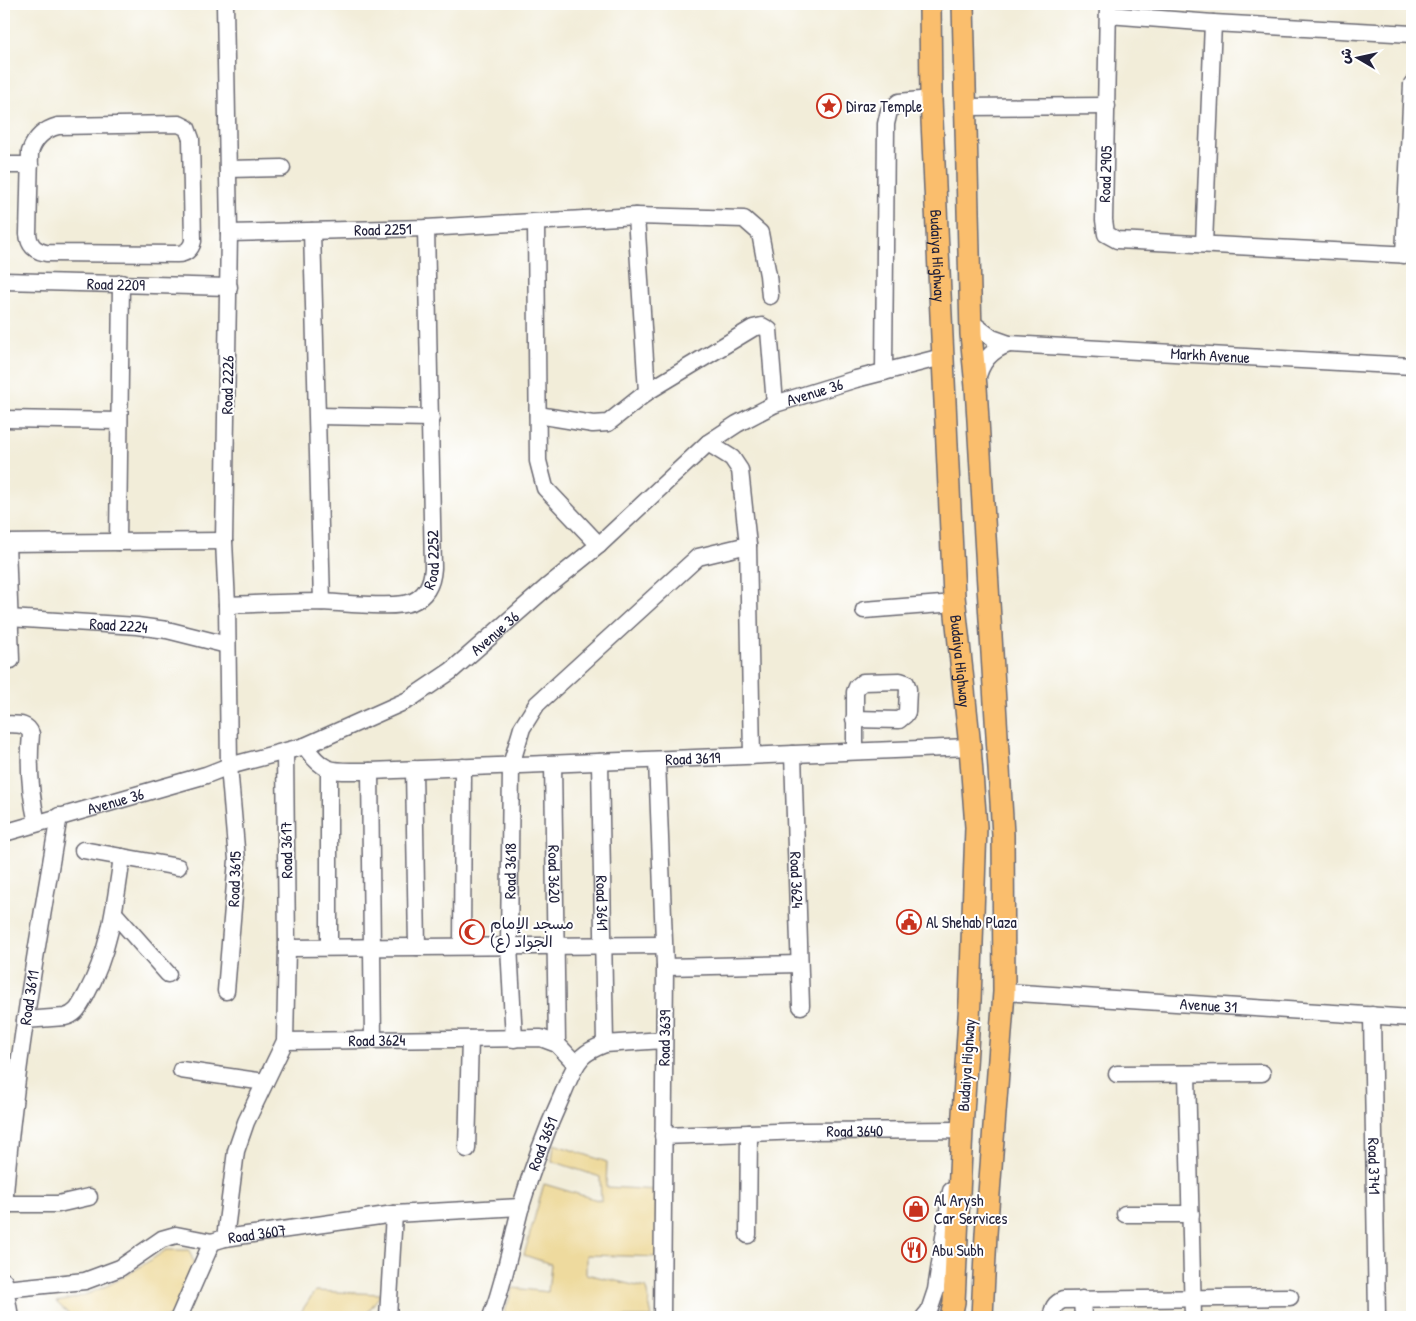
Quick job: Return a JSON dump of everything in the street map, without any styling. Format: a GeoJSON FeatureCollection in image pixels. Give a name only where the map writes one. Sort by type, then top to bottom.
{"type":"FeatureCollection","features":[{"type":"Feature","properties":{"kind":"main road","name":"Budaiya Highway"},"geometry":{"type":"LineString","coordinates":[[930,4],[931,99],[955,603],[970,747],[976,828],[970,1001],[954,1302],[951,1317]]}},
{"type":"Feature","properties":{"kind":"main road","name":"Budaiya Highway"},"geometry":{"type":"LineString","coordinates":[[963,4],[971,322],[1003,835],[1004,992],[986,1234],[982,1317]]}},
{"type":"Feature","properties":{"kind":"street","name":"Road 2226"},"geometry":{"type":"LineString","coordinates":[[225,4],[230,233],[224,541],[227,605],[229,766]]}},
{"type":"Feature","properties":{"kind":"street","name":"Road 2905"},"geometry":{"type":"LineString","coordinates":[[1412,34],[1213,23],[1108,9],[1104,220],[1106,234],[1117,240],[1408,255],[1412,84]]}},
{"type":"Feature","properties":{"kind":"street"},"geometry":{"type":"LineString","coordinates":[[1204,244],[1213,23]]}},
{"type":"Feature","properties":{"kind":"street"},"geometry":{"type":"LineString","coordinates":[[884,372],[886,124],[889,111],[899,102],[931,99]]}},
{"type":"Feature","properties":{"kind":"street"},"geometry":{"type":"LineString","coordinates":[[966,107],[1107,106]]}},
{"type":"Feature","properties":{"kind":"street"},"geometry":{"type":"LineString","coordinates":[[184,125],[190,132],[191,139],[192,246],[186,252],[177,254],[46,253],[37,250],[28,239],[30,165],[30,152],[38,138],[50,128],[58,126],[184,125]]}},
{"type":"Feature","properties":{"kind":"street"},"geometry":{"type":"LineString","coordinates":[[4,164],[30,165]]}},
{"type":"Feature","properties":{"kind":"street"},"geometry":{"type":"LineString","coordinates":[[228,169],[282,168]]}},
{"type":"Feature","properties":{"kind":"street"},"geometry":{"type":"LineString","coordinates":[[636,216],[647,392]]}},
{"type":"Feature","properties":{"kind":"street","name":"Road 2251"},"geometry":{"type":"LineString","coordinates":[[230,233],[426,228],[636,216],[727,217],[744,219],[760,233],[770,296]]}},
{"type":"Feature","properties":{"kind":"street"},"geometry":{"type":"LineString","coordinates":[[536,222],[538,461],[545,488],[599,545]]}},
{"type":"Feature","properties":{"kind":"street","name":"Road 2252"},"geometry":{"type":"LineString","coordinates":[[227,605],[322,602],[401,605],[420,598],[428,588],[433,575],[433,568],[426,228]]}},
{"type":"Feature","properties":{"kind":"street"},"geometry":{"type":"LineString","coordinates":[[312,231],[322,602]]}},
{"type":"Feature","properties":{"kind":"street","name":"Road 2209"},"geometry":{"type":"LineString","coordinates":[[4,281],[229,287]]}},
{"type":"Feature","properties":{"kind":"street"},"geometry":{"type":"LineString","coordinates":[[118,542],[121,283]]}},
{"type":"Feature","properties":{"kind":"street","name":"Markh Avenue"},"geometry":{"type":"LineString","coordinates":[[971,322],[984,334],[1009,344],[1412,366]]}},
{"type":"Feature","properties":{"kind":"street"},"geometry":{"type":"LineString","coordinates":[[538,415],[593,424],[608,423],[647,392],[753,328],[762,326],[769,330],[775,404]]}},
{"type":"Feature","properties":{"kind":"street"},"geometry":{"type":"LineString","coordinates":[[976,387],[979,371],[983,363],[994,351],[1009,344]]}},
{"type":"Feature","properties":{"kind":"street","name":"Avenue 36"},"geometry":{"type":"LineString","coordinates":[[4,833],[206,775],[229,766],[305,746],[408,700],[451,671],[599,545],[708,443],[737,424],[775,404],[942,357]]}},
{"type":"Feature","properties":{"kind":"street"},"geometry":{"type":"LineString","coordinates":[[318,416],[431,418]]}},
{"type":"Feature","properties":{"kind":"street"},"geometry":{"type":"LineString","coordinates":[[4,419],[119,421]]}},
{"type":"Feature","properties":{"kind":"street"},"geometry":{"type":"LineString","coordinates":[[708,443],[732,458],[740,470],[748,545],[752,756]]}},
{"type":"Feature","properties":{"kind":"street"},"geometry":{"type":"LineString","coordinates":[[11,660],[5,543],[224,541]]}},
{"type":"Feature","properties":{"kind":"street","name":"Road 3618"},"geometry":{"type":"LineString","coordinates":[[514,1039],[509,946],[511,765],[522,728],[537,704],[698,557],[748,545]]}},
{"type":"Feature","properties":{"kind":"street"},"geometry":{"type":"LineString","coordinates":[[864,610],[955,603]]}},
{"type":"Feature","properties":{"kind":"street","name":"Road 2224"},"geometry":{"type":"LineString","coordinates":[[9,618],[136,626],[167,630],[227,645]]}},
{"type":"Feature","properties":{"kind":"street"},"geometry":{"type":"LineString","coordinates":[[854,719],[855,751]]}},
{"type":"Feature","properties":{"kind":"street"},"geometry":{"type":"LineString","coordinates":[[4,724],[24,725],[32,734],[30,784],[37,823]]}},
{"type":"Feature","properties":{"kind":"street"},"geometry":{"type":"LineString","coordinates":[[305,746],[314,761],[329,770],[329,947]]}},
{"type":"Feature","properties":{"kind":"street","name":"Road 3619"},"geometry":{"type":"LineString","coordinates":[[329,770],[370,771],[970,747]]}},
{"type":"Feature","properties":{"kind":"street","name":"Road 3617"},"geometry":{"type":"LineString","coordinates":[[285,752],[287,948],[285,1041]]}},
{"type":"Feature","properties":{"kind":"street","name":"Road 3624"},"geometry":{"type":"LineString","coordinates":[[793,754],[800,1006]]}},
{"type":"Feature","properties":{"kind":"street","name":"Road 3639"},"geometry":{"type":"LineString","coordinates":[[657,760],[665,967],[662,1317]]}},
{"type":"Feature","properties":{"kind":"street","name":"Road 3641"},"geometry":{"type":"LineString","coordinates":[[600,762],[605,1044]]}},
{"type":"Feature","properties":{"kind":"street","name":"Road 3620"},"geometry":{"type":"LineString","coordinates":[[554,764],[557,1044]]}},
{"type":"Feature","properties":{"kind":"street","name":"Road 3615"},"geometry":{"type":"LineString","coordinates":[[226,991],[237,860],[229,766]]}},
{"type":"Feature","properties":{"kind":"street"},"geometry":{"type":"LineString","coordinates":[[462,946],[463,767]]}},
{"type":"Feature","properties":{"kind":"street"},"geometry":{"type":"LineString","coordinates":[[414,769],[417,947]]}},
{"type":"Feature","properties":{"kind":"street"},"geometry":{"type":"LineString","coordinates":[[370,771],[373,947],[372,1039]]}},
{"type":"Feature","properties":{"kind":"street","name":"Road 3611"},"geometry":{"type":"LineString","coordinates":[[4,1208],[7,1130],[59,816]]}},
{"type":"Feature","properties":{"kind":"street"},"geometry":{"type":"LineString","coordinates":[[83,850],[178,867]]}},
{"type":"Feature","properties":{"kind":"street"},"geometry":{"type":"LineString","coordinates":[[25,1020],[70,1016],[78,1009],[105,954],[114,913],[122,857]]}},
{"type":"Feature","properties":{"kind":"street"},"geometry":{"type":"LineString","coordinates":[[114,913],[168,974]]}},
{"type":"Feature","properties":{"kind":"street"},"geometry":{"type":"LineString","coordinates":[[287,948],[663,945]]}},
{"type":"Feature","properties":{"kind":"street"},"geometry":{"type":"LineString","coordinates":[[665,967],[799,964]]}},
{"type":"Feature","properties":{"kind":"street","name":"Avenue 31"},"geometry":{"type":"LineString","coordinates":[[1004,992],[1412,1018]]}},
{"type":"Feature","properties":{"kind":"street","name":"Road 3741"},"geometry":{"type":"LineString","coordinates":[[1372,1015],[1377,1317]]}},
{"type":"Feature","properties":{"kind":"street","name":"Road 3624"},"geometry":{"type":"LineString","coordinates":[[285,1041],[541,1038],[557,1044]]}},
{"type":"Feature","properties":{"kind":"street"},"geometry":{"type":"LineString","coordinates":[[468,1149],[470,1039]]}},
{"type":"Feature","properties":{"kind":"street","name":"Road 3651"},"geometry":{"type":"LineString","coordinates":[[491,1317],[500,1295],[521,1207],[536,1159],[576,1064],[583,1056],[596,1047],[605,1044],[663,1040]]}},
{"type":"Feature","properties":{"kind":"street"},"geometry":{"type":"LineString","coordinates":[[179,1317],[219,1240],[236,1151],[246,1122],[285,1041]]}},
{"type":"Feature","properties":{"kind":"street"},"geometry":{"type":"LineString","coordinates":[[557,1044],[576,1064]]}},
{"type":"Feature","properties":{"kind":"street"},"geometry":{"type":"LineString","coordinates":[[181,1070],[265,1082]]}},
{"type":"Feature","properties":{"kind":"street"},"geometry":{"type":"LineString","coordinates":[[1117,1074],[1262,1073]]}},
{"type":"Feature","properties":{"kind":"street"},"geometry":{"type":"LineString","coordinates":[[1187,1074],[1193,1317]]}},
{"type":"Feature","properties":{"kind":"street"},"geometry":{"type":"LineString","coordinates":[[927,1314],[936,1290],[945,1223],[962,1130]]}},
{"type":"Feature","properties":{"kind":"street","name":"Road 3640"},"geometry":{"type":"LineString","coordinates":[[663,1136],[962,1130]]}},
{"type":"Feature","properties":{"kind":"street"},"geometry":{"type":"LineString","coordinates":[[748,1235],[749,1133]]}},
{"type":"Feature","properties":{"kind":"street"},"geometry":{"type":"LineString","coordinates":[[4,1204],[58,1204],[89,1197]]}},
{"type":"Feature","properties":{"kind":"street","name":"Road 3607"},"geometry":{"type":"LineString","coordinates":[[4,1285],[85,1281],[120,1268],[162,1238],[176,1236],[219,1240],[394,1214],[521,1207]]}},
{"type":"Feature","properties":{"kind":"street"},"geometry":{"type":"LineString","coordinates":[[388,1317],[394,1214]]}},
{"type":"Feature","properties":{"kind":"street"},"geometry":{"type":"LineString","coordinates":[[1125,1214],[1190,1214]]}},
{"type":"Feature","properties":{"kind":"street"},"geometry":{"type":"LineString","coordinates":[[4,1285],[10,1317]]}},
{"type":"Feature","properties":{"kind":"street"},"geometry":{"type":"LineString","coordinates":[[1052,1317],[1053,1308],[1059,1301],[1082,1299],[1290,1297]]}},
{"type":"Feature","properties":{"kind":"street"},"geometry":{"type":"LineString","coordinates":[[1082,1299],[1082,1317]]}},
{"type":"Feature","properties":{"kind":"sand"},"geometry":{"type":"Polygon","coordinates":[[[554,1144],[607,1162],[606,1187],[658,1190],[663,1257],[586,1255],[586,1274],[646,1288],[652,1317],[503,1317],[513,1288],[548,1292],[551,1264],[524,1255],[544,1184],[601,1201],[600,1177],[552,1161],[554,1144]]]}},
{"type":"Feature","properties":{"kind":"sand"},"geometry":{"type":"Polygon","coordinates":[[[166,1250],[189,1250],[194,1263],[171,1317],[69,1317],[69,1314],[56,1302],[86,1295],[100,1289],[127,1275],[166,1250]]]}},
{"type":"Feature","properties":{"kind":"sand"},"geometry":{"type":"Polygon","coordinates":[[[315,1291],[381,1294],[364,1317],[245,1317],[249,1312],[301,1312],[315,1291]]]}},
{"type":"Feature","properties":{"kind":"place","name":"Diraz Temple"},"geometry":{"type":"Point","coordinates":[829,106]}},
{"type":"Feature","properties":{"kind":"place","name":"Al Shehab Plaza"},"geometry":{"type":"Point","coordinates":[909,922]}},
{"type":"Feature","properties":{"kind":"place","name":"مسجد الإمام الجواد (ع)"},"geometry":{"type":"Point","coordinates":[472,932]}},
{"type":"Feature","properties":{"kind":"place","name":"Al Arysh Car Services"},"geometry":{"type":"Point","coordinates":[916,1209]}},
{"type":"Feature","properties":{"kind":"place","name":"Abu Subh"},"geometry":{"type":"Point","coordinates":[914,1250]}}]}
